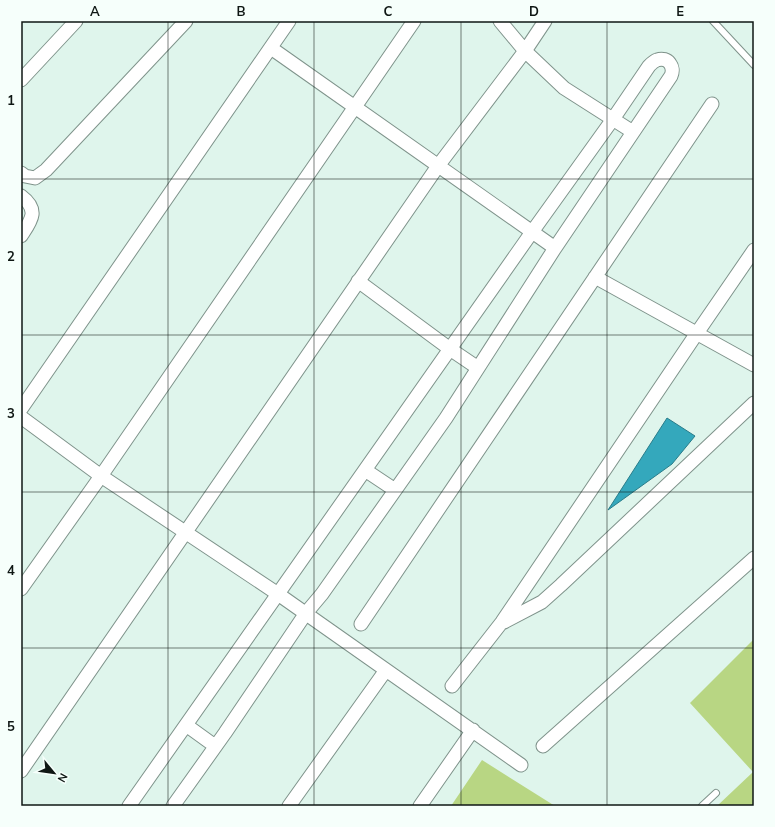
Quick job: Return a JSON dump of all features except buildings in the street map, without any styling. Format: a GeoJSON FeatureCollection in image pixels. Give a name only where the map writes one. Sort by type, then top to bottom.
{"type":"FeatureCollection","features":[{"type":"Feature","properties":{"kind":"street"},"geometry":{"type":"LineString","coordinates":[[21,80],[76,21]]}},
{"type":"Feature","properties":{"kind":"street"},"geometry":{"type":"LineString","coordinates":[[21,173],[25,176],[35,178],[46,170],[186,21]]}},
{"type":"Feature","properties":{"kind":"street"},"geometry":{"type":"LineString","coordinates":[[21,409],[289,21]]}},
{"type":"Feature","properties":{"kind":"street"},"geometry":{"type":"LineString","coordinates":[[21,589],[101,476],[414,21]]}},
{"type":"Feature","properties":{"kind":"street"},"geometry":{"type":"LineString","coordinates":[[500,21],[525,51],[564,88],[633,132]]}},
{"type":"Feature","properties":{"kind":"street"},"geometry":{"type":"LineString","coordinates":[[21,770],[438,166],[525,51],[545,21]]}},
{"type":"Feature","properties":{"kind":"street"},"geometry":{"type":"LineString","coordinates":[[271,48],[555,248]]}},
{"type":"Feature","properties":{"kind":"street"},"geometry":{"type":"LineString","coordinates":[[129,806],[649,66],[656,60],[661,59],[670,63],[673,72],[671,76],[555,248],[446,418],[322,594],[306,613],[173,806]]}},
{"type":"Feature","properties":{"kind":"street"},"geometry":{"type":"LineString","coordinates":[[361,624],[712,104]]}},
{"type":"Feature","properties":{"kind":"street"},"geometry":{"type":"LineString","coordinates":[[21,196],[31,207],[32,216],[21,236]]}},
{"type":"Feature","properties":{"kind":"street"},"geometry":{"type":"LineString","coordinates":[[452,686],[502,622],[754,250]]}},
{"type":"Feature","properties":{"kind":"street"},"geometry":{"type":"LineString","coordinates":[[595,277],[754,365]]}},
{"type":"Feature","properties":{"kind":"street"},"geometry":{"type":"LineString","coordinates":[[358,281],[478,368]]}},
{"type":"Feature","properties":{"kind":"street"},"geometry":{"type":"LineString","coordinates":[[502,622],[542,602],[561,586],[754,403]]}},
{"type":"Feature","properties":{"kind":"street"},"geometry":{"type":"LineString","coordinates":[[21,417],[101,476],[306,613],[521,765]]}},
{"type":"Feature","properties":{"kind":"street"},"geometry":{"type":"LineString","coordinates":[[365,470],[395,490]]}},
{"type":"Feature","properties":{"kind":"street"},"geometry":{"type":"LineString","coordinates":[[543,746],[754,558]]}},
{"type":"Feature","properties":{"kind":"street"},"geometry":{"type":"LineString","coordinates":[[289,806],[386,670]]}},
{"type":"Feature","properties":{"kind":"street"},"geometry":{"type":"LineString","coordinates":[[186,725],[215,746]]}},
{"type":"Feature","properties":{"kind":"street"},"geometry":{"type":"LineString","coordinates":[[420,806],[473,730]]}},
{"type":"Feature","properties":{"kind":"lane"},"geometry":{"type":"LineString","coordinates":[[713,21],[754,65]]}},
{"type":"Feature","properties":{"kind":"lane"},"geometry":{"type":"LineString","coordinates":[[702,806],[716,793]]}},
{"type":"Feature","properties":{"kind":"green space"},"geometry":{"type":"Polygon","coordinates":[[[754,639],[754,806],[717,806],[753,772],[690,703],[754,639]]]}},
{"type":"Feature","properties":{"kind":"green space"},"geometry":{"type":"Polygon","coordinates":[[[482,760],[555,806],[451,806],[482,760]]]}},
{"type":"Feature","properties":{"kind":"water"},"geometry":{"type":"Polygon","coordinates":[[[667,418],[695,436],[672,464],[608,510],[667,418]]]}}]}
